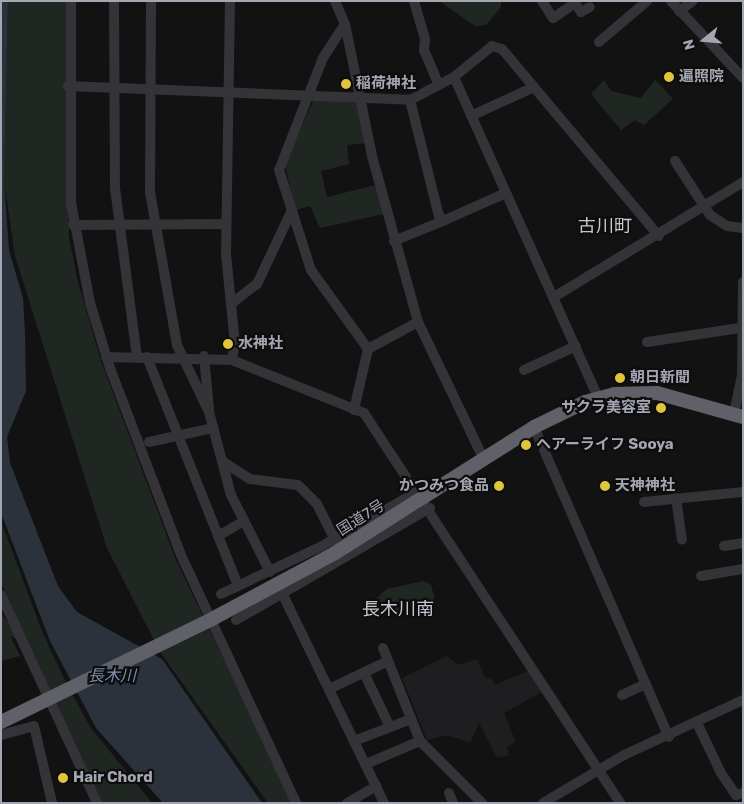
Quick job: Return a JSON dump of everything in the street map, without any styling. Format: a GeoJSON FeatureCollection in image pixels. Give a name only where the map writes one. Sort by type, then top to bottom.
{"type":"FeatureCollection","features":[{"type":"Feature","properties":{"kind":"highway","name":"国道7号"},"geometry":{"type":"LineString","coordinates":[[1,722],[205,622],[424,499],[534,427],[598,398],[633,392],[678,395],[738,415]]}},
{"type":"Feature","properties":{"kind":"street"},"geometry":{"type":"LineString","coordinates":[[71,1],[68,86],[73,225],[106,356],[205,622],[296,803]]}},
{"type":"Feature","properties":{"kind":"street"},"geometry":{"type":"LineString","coordinates":[[114,1],[114,86],[119,225],[142,357],[179,436],[238,586]]}},
{"type":"Feature","properties":{"kind":"street"},"geometry":{"type":"LineString","coordinates":[[151,1],[148,88],[150,192],[180,356],[209,412]]}},
{"type":"Feature","properties":{"kind":"street"},"geometry":{"type":"LineString","coordinates":[[230,1],[226,224],[232,360]]}},
{"type":"Feature","properties":{"kind":"street"},"geometry":{"type":"LineString","coordinates":[[335,1],[345,24],[394,240],[418,322],[484,460]]}},
{"type":"Feature","properties":{"kind":"street"},"geometry":{"type":"LineString","coordinates":[[414,1],[426,39],[424,50],[439,85]]}},
{"type":"Feature","properties":{"kind":"street"},"geometry":{"type":"LineString","coordinates":[[542,1],[553,18],[575,3],[581,12],[590,7]]}},
{"type":"Feature","properties":{"kind":"street"},"geometry":{"type":"LineString","coordinates":[[599,42],[647,1]]}},
{"type":"Feature","properties":{"kind":"street"},"geometry":{"type":"LineString","coordinates":[[671,1],[743,78]]}},
{"type":"Feature","properties":{"kind":"street"},"geometry":{"type":"LineString","coordinates":[[679,11],[693,1]]}},
{"type":"Feature","properties":{"kind":"street"},"geometry":{"type":"LineString","coordinates":[[345,24],[323,58],[311,96],[279,170],[311,270],[368,349]]}},
{"type":"Feature","properties":{"kind":"street"},"geometry":{"type":"LineString","coordinates":[[68,86],[114,86],[311,96],[362,101],[410,100],[454,77],[492,46],[502,49],[659,236]]}},
{"type":"Feature","properties":{"kind":"street"},"geometry":{"type":"LineString","coordinates":[[454,77],[598,398]]}},
{"type":"Feature","properties":{"kind":"street"},"geometry":{"type":"LineString","coordinates":[[471,116],[534,87]]}},
{"type":"Feature","properties":{"kind":"street"},"geometry":{"type":"LineString","coordinates":[[410,100],[439,216],[445,220]]}},
{"type":"Feature","properties":{"kind":"street"},"geometry":{"type":"LineString","coordinates":[[675,161],[706,206],[727,226],[743,228]]}},
{"type":"Feature","properties":{"kind":"street"},"geometry":{"type":"LineString","coordinates":[[554,297],[659,236],[743,182]]}},
{"type":"Feature","properties":{"kind":"street"},"geometry":{"type":"LineString","coordinates":[[394,240],[506,193]]}},
{"type":"Feature","properties":{"kind":"street"},"geometry":{"type":"LineString","coordinates":[[231,304],[257,284],[292,210]]}},
{"type":"Feature","properties":{"kind":"street"},"geometry":{"type":"LineString","coordinates":[[73,225],[226,224]]}},
{"type":"Feature","properties":{"kind":"street"},"geometry":{"type":"LineString","coordinates":[[738,415],[742,376],[740,328],[743,282]]}},
{"type":"Feature","properties":{"kind":"street"},"geometry":{"type":"LineString","coordinates":[[354,410],[368,349],[418,322]]}},
{"type":"Feature","properties":{"kind":"street"},"geometry":{"type":"LineString","coordinates":[[647,342],[740,328]]}},
{"type":"Feature","properties":{"kind":"street"},"geometry":{"type":"LineString","coordinates":[[524,370],[576,346]]}},
{"type":"Feature","properties":{"kind":"street"},"geometry":{"type":"LineString","coordinates":[[106,356],[204,356],[232,360],[354,410],[374,423],[620,803]]}},
{"type":"Feature","properties":{"kind":"street"},"geometry":{"type":"LineString","coordinates":[[204,356],[209,412],[231,495],[270,572]]}},
{"type":"Feature","properties":{"kind":"street"},"geometry":{"type":"LineString","coordinates":[[534,427],[670,736]]}},
{"type":"Feature","properties":{"kind":"street"},"geometry":{"type":"LineString","coordinates":[[149,442],[213,428]]}},
{"type":"Feature","properties":{"kind":"street"},"geometry":{"type":"LineString","coordinates":[[222,460],[250,479],[298,485],[317,504],[335,540]]}},
{"type":"Feature","properties":{"kind":"street"},"geometry":{"type":"LineString","coordinates":[[644,502],[743,492]]}},
{"type":"Feature","properties":{"kind":"street"},"geometry":{"type":"LineString","coordinates":[[676,498],[682,540]]}},
{"type":"Feature","properties":{"kind":"street"},"geometry":{"type":"LineString","coordinates":[[221,594],[424,499]]}},
{"type":"Feature","properties":{"kind":"street"},"geometry":{"type":"LineString","coordinates":[[236,620],[283,595],[424,499]]}},
{"type":"Feature","properties":{"kind":"street"},"geometry":{"type":"LineString","coordinates":[[218,536],[244,521]]}},
{"type":"Feature","properties":{"kind":"street"},"geometry":{"type":"LineString","coordinates":[[724,546],[743,543]]}},
{"type":"Feature","properties":{"kind":"street"},"geometry":{"type":"LineString","coordinates":[[701,576],[743,569]]}},
{"type":"Feature","properties":{"kind":"street"},"geometry":{"type":"LineString","coordinates":[[1,595],[54,697],[97,803]]}},
{"type":"Feature","properties":{"kind":"street"},"geometry":{"type":"LineString","coordinates":[[283,595],[384,803]]}},
{"type":"Feature","properties":{"kind":"street"},"geometry":{"type":"LineString","coordinates":[[383,648],[420,741],[482,803]]}},
{"type":"Feature","properties":{"kind":"street"},"geometry":{"type":"LineString","coordinates":[[329,689],[388,661]]}},
{"type":"Feature","properties":{"kind":"street"},"geometry":{"type":"LineString","coordinates":[[364,672],[390,727]]}},
{"type":"Feature","properties":{"kind":"street"},"geometry":{"type":"LineString","coordinates":[[622,695],[646,684]]}},
{"type":"Feature","properties":{"kind":"street"},"geometry":{"type":"LineString","coordinates":[[543,803],[598,770],[698,725],[743,700]]}},
{"type":"Feature","properties":{"kind":"street"},"geometry":{"type":"LineString","coordinates":[[354,741],[411,719]]}},
{"type":"Feature","properties":{"kind":"street"},"geometry":{"type":"LineString","coordinates":[[698,725],[721,773],[736,795],[743,793]]}},
{"type":"Feature","properties":{"kind":"street"},"geometry":{"type":"LineString","coordinates":[[1,735],[34,726],[52,803]]}},
{"type":"Feature","properties":{"kind":"street"},"geometry":{"type":"LineString","coordinates":[[366,764],[420,741]]}},
{"type":"Feature","properties":{"kind":"street"},"geometry":{"type":"LineString","coordinates":[[347,803],[376,786]]}},
{"type":"Feature","properties":{"kind":"shaded area"},"geometry":{"type":"Polygon","coordinates":[[[8,1],[66,1],[69,238],[78,282],[101,361],[176,560],[293,803],[268,803],[160,652],[107,548],[15,256],[4,181],[8,1]]]}},
{"type":"Feature","properties":{"kind":"shaded area"},"geometry":{"type":"Polygon","coordinates":[[[439,1],[501,1],[501,7],[486,25],[475,26],[439,1]]]}},
{"type":"Feature","properties":{"kind":"shaded area"},"geometry":{"type":"Polygon","coordinates":[[[604,80],[611,91],[641,98],[655,80],[673,99],[644,125],[635,120],[621,130],[591,94],[604,80]]]}},
{"type":"Feature","properties":{"kind":"shaded area"},"geometry":{"type":"Polygon","coordinates":[[[314,99],[358,103],[366,143],[347,145],[349,164],[321,171],[327,197],[376,185],[384,214],[320,228],[310,206],[295,210],[285,164],[314,99]]]}},
{"type":"Feature","properties":{"kind":"shaded area"},"geometry":{"type":"Polygon","coordinates":[[[1,521],[42,631],[66,683],[91,728],[152,803],[99,803],[1,583],[1,521]]]}},
{"type":"Feature","properties":{"kind":"shaded area"},"geometry":{"type":"Polygon","coordinates":[[[423,581],[431,585],[436,603],[373,618],[369,605],[387,589],[423,581]]]}},
{"type":"Feature","properties":{"kind":"shaded area"},"geometry":{"type":"Polygon","coordinates":[[[1,612],[19,640],[10,636],[20,656],[1,661],[1,612]]]}},
{"type":"Feature","properties":{"kind":"shaded area"},"geometry":{"type":"Polygon","coordinates":[[[447,656],[458,665],[477,659],[486,679],[491,678],[495,685],[530,670],[544,691],[504,713],[516,742],[507,747],[509,755],[497,758],[479,723],[470,743],[448,735],[427,740],[402,678],[447,656]]]}},
{"type":"Feature","properties":{"kind":"water","name":"長木川"},"geometry":{"type":"Polygon","coordinates":[[[1,1],[8,1],[4,181],[9,250],[23,298],[25,332],[26,391],[7,437],[10,463],[58,586],[77,612],[162,659],[262,803],[163,803],[96,728],[50,641],[1,513],[1,1]]]}},
{"type":"Feature","properties":{"kind":"place","name":"遍照院"},"geometry":{"type":"Point","coordinates":[669,77]}},
{"type":"Feature","properties":{"kind":"place","name":"稲荷神社"},"geometry":{"type":"Point","coordinates":[346,84]}},
{"type":"Feature","properties":{"kind":"place","name":"水神社"},"geometry":{"type":"Point","coordinates":[228,344]}},
{"type":"Feature","properties":{"kind":"place","name":"朝日新聞"},"geometry":{"type":"Point","coordinates":[620,378]}},
{"type":"Feature","properties":{"kind":"place","name":"サクラ美容室"},"geometry":{"type":"Point","coordinates":[661,408]}},
{"type":"Feature","properties":{"kind":"place","name":"ヘアーライフ Sooya"},"geometry":{"type":"Point","coordinates":[526,445]}},
{"type":"Feature","properties":{"kind":"place","name":"かつみつ食品"},"geometry":{"type":"Point","coordinates":[499,486]}},
{"type":"Feature","properties":{"kind":"place","name":"天神神社"},"geometry":{"type":"Point","coordinates":[605,486]}},
{"type":"Feature","properties":{"kind":"place","name":"Hair Chord"},"geometry":{"type":"Point","coordinates":[63,778]}},
{"type":"Feature","properties":{"kind":"district","name":"古川町"},"geometry":{"type":"Point","coordinates":[605,226]}},
{"type":"Feature","properties":{"kind":"district","name":"長木川南"},"geometry":{"type":"Point","coordinates":[398,609]}}]}
